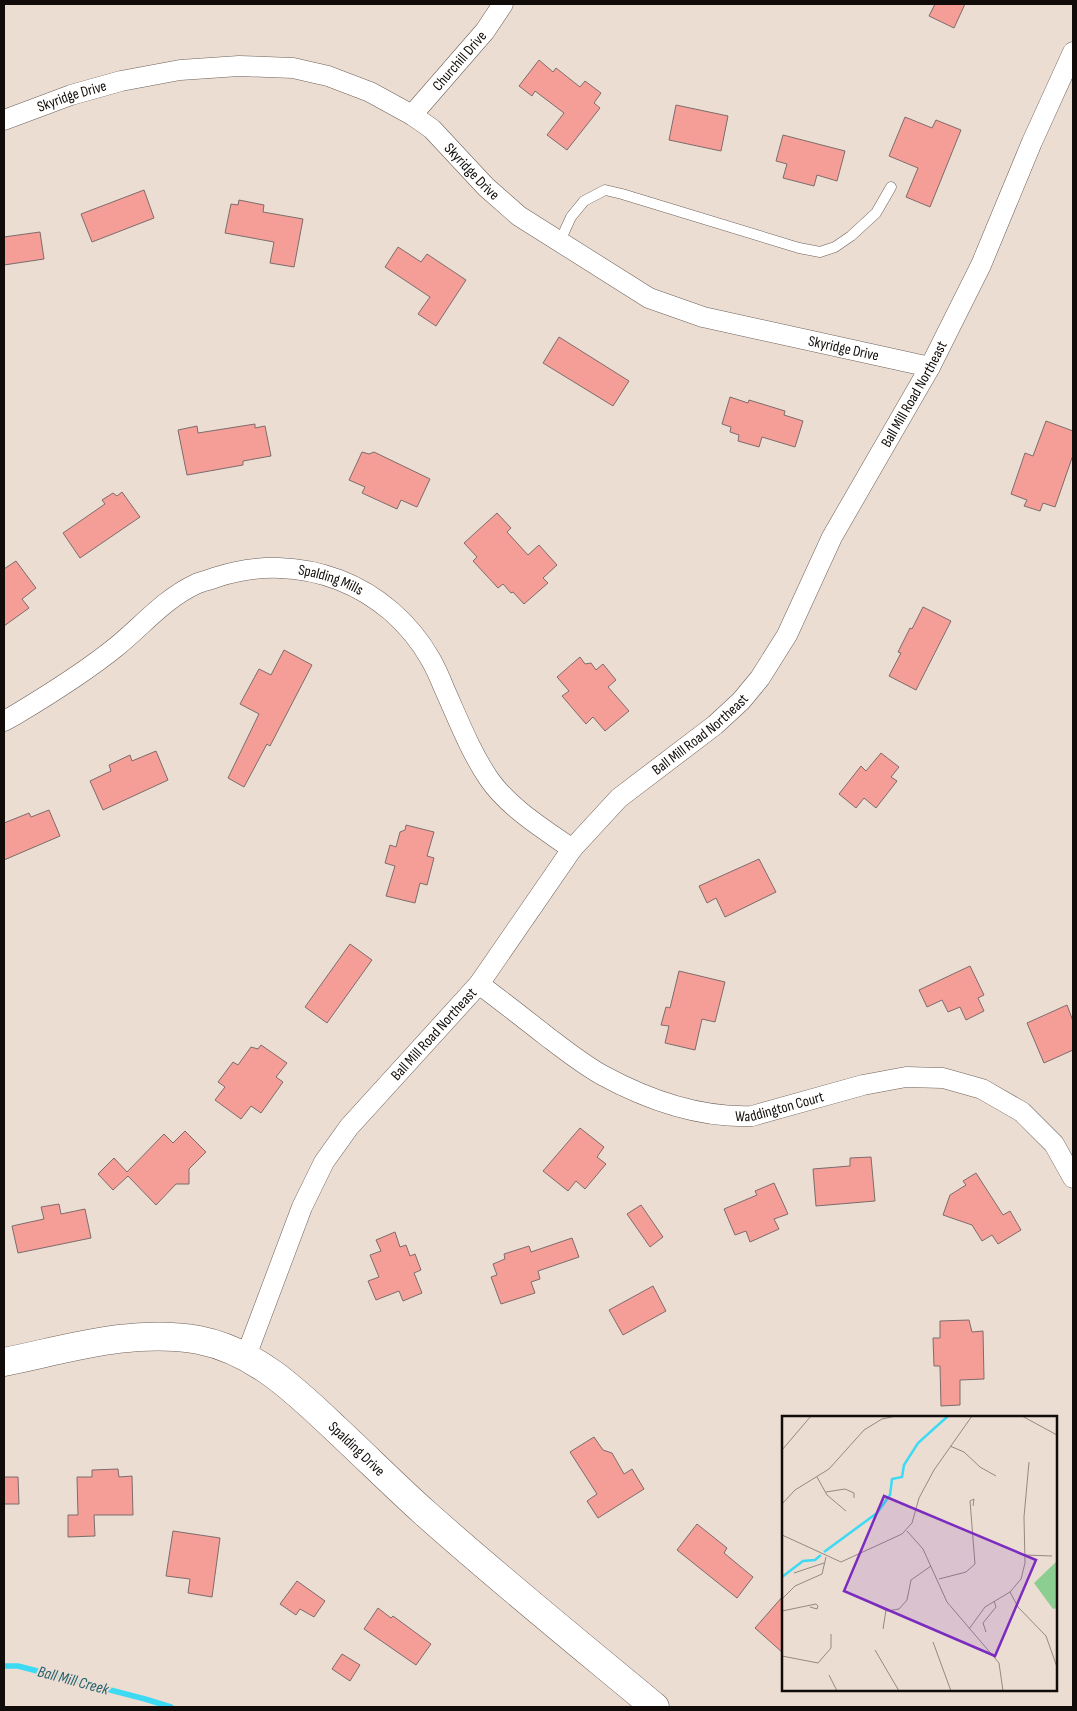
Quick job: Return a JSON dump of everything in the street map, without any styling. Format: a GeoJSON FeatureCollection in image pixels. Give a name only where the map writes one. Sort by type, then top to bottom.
{"type":"FeatureCollection","features":[{"type":"Feature","properties":{"kind":"street","name":"Churchill Drive"},"geometry":{"type":"LineString","coordinates":[[412,115],[485,31],[503,4]]}},
{"type":"Feature","properties":{"kind":"street","name":"Ball Mill Road Northeast"},"geometry":{"type":"LineString","coordinates":[[246,1356],[302,1207],[324,1162],[349,1126],[479,984],[572,849],[620,798],[715,725],[741,701],[760,678],[787,635],[832,537],[930,367],[981,265],[1032,142],[1073,52]]}},
{"type":"Feature","properties":{"kind":"street","name":"Skyridge Drive"},"geometry":{"type":"LineString","coordinates":[[4,120],[71,95],[121,81],[180,70],[240,66],[293,68],[328,76],[370,92],[412,115],[432,129],[486,187],[519,216],[649,298],[703,317],[930,367]]}},
{"type":"Feature","properties":{"kind":"street","name":"Spalding Mills"},"geometry":{"type":"LineString","coordinates":[[4,720],[16,715],[82,674],[117,646],[161,606],[196,584],[237,570],[281,567],[312,571],[352,586],[373,597],[400,618],[432,661],[474,756],[490,781],[519,812],[572,849]]}},
{"type":"Feature","properties":{"kind":"street","name":"Waddington Court"},"geometry":{"type":"LineString","coordinates":[[479,984],[601,1075],[652,1099],[697,1111],[735,1117],[752,1116],[863,1085],[906,1077],[944,1078],[982,1089],[1022,1112],[1054,1144],[1073,1178]]}},
{"type":"Feature","properties":{"kind":"street","name":"Spalding Drive"},"geometry":{"type":"LineString","coordinates":[[4,1362],[114,1339],[146,1336],[199,1340],[246,1356],[290,1386],[425,1512],[524,1599],[655,1707]]}},
{"type":"Feature","properties":{"kind":"lane"},"geometry":{"type":"LineString","coordinates":[[560,241],[571,217],[584,201],[605,190],[799,248],[820,252],[835,247],[851,236],[876,213],[891,186]]}},
{"type":"Feature","properties":{"kind":"building"},"geometry":{"type":"Polygon","coordinates":[[[935,4],[965,4],[954,28],[929,16],[935,4]]]}},
{"type":"Feature","properties":{"kind":"building"},"geometry":{"type":"Polygon","coordinates":[[[539,60],[553,72],[556,68],[580,87],[585,81],[601,93],[594,103],[600,108],[567,150],[547,135],[564,113],[535,91],[532,96],[519,86],[539,60]]]}},
{"type":"Feature","properties":{"kind":"building"},"geometry":{"type":"Polygon","coordinates":[[[676,105],[728,116],[721,151],[669,140],[676,105]]]}},
{"type":"Feature","properties":{"kind":"building"},"geometry":{"type":"Polygon","coordinates":[[[905,117],[932,128],[936,120],[961,130],[930,207],[906,197],[918,168],[889,156],[905,117]]]}},
{"type":"Feature","properties":{"kind":"building"},"geometry":{"type":"Polygon","coordinates":[[[783,135],[845,151],[837,181],[817,175],[814,186],[783,178],[787,164],[776,161],[783,135]]]}},
{"type":"Feature","properties":{"kind":"building"},"geometry":{"type":"Polygon","coordinates":[[[144,190],[154,218],[92,242],[81,214],[144,190]]]}},
{"type":"Feature","properties":{"kind":"building"},"geometry":{"type":"Polygon","coordinates":[[[239,200],[264,205],[263,212],[303,219],[294,267],[270,263],[274,242],[225,233],[231,204],[238,205],[239,200]]]}},
{"type":"Feature","properties":{"kind":"building"},"geometry":{"type":"Polygon","coordinates":[[[40,232],[44,259],[4,265],[4,237],[40,232]]]}},
{"type":"Feature","properties":{"kind":"building"},"geometry":{"type":"Polygon","coordinates":[[[398,247],[421,262],[427,254],[466,280],[436,326],[418,314],[430,297],[385,267],[398,247]]]}},
{"type":"Feature","properties":{"kind":"building"},"geometry":{"type":"Polygon","coordinates":[[[559,337],[629,381],[613,406],[543,363],[559,337]]]}},
{"type":"Feature","properties":{"kind":"building"},"geometry":{"type":"Polygon","coordinates":[[[730,397],[748,403],[749,400],[785,411],[784,415],[803,421],[795,447],[762,437],[759,447],[738,441],[739,435],[730,432],[731,427],[722,424],[730,397]]]}},
{"type":"Feature","properties":{"kind":"building"},"geometry":{"type":"Polygon","coordinates":[[[1046,421],[1073,431],[1073,455],[1055,507],[1043,503],[1040,511],[1024,506],[1027,500],[1011,494],[1025,453],[1033,456],[1046,421]]]}},
{"type":"Feature","properties":{"kind":"building"},"geometry":{"type":"Polygon","coordinates":[[[255,424],[255,428],[265,426],[271,456],[243,461],[243,465],[187,475],[178,430],[197,426],[198,433],[255,424]]]}},
{"type":"Feature","properties":{"kind":"building"},"geometry":{"type":"Polygon","coordinates":[[[362,452],[369,454],[374,452],[430,479],[417,507],[401,500],[397,509],[362,493],[365,487],[349,480],[362,452]]]}},
{"type":"Feature","properties":{"kind":"building"},"geometry":{"type":"Polygon","coordinates":[[[122,492],[140,517],[80,558],[63,533],[105,504],[102,500],[113,493],[117,496],[122,492]]]}},
{"type":"Feature","properties":{"kind":"building"},"geometry":{"type":"Polygon","coordinates":[[[497,513],[511,528],[507,532],[528,555],[539,545],[557,565],[543,578],[548,583],[524,604],[503,584],[498,588],[473,561],[477,557],[464,543],[497,513]]]}},
{"type":"Feature","properties":{"kind":"building"},"geometry":{"type":"Polygon","coordinates":[[[16,561],[36,588],[22,599],[29,608],[4,626],[4,569],[16,561]]]}},
{"type":"Feature","properties":{"kind":"building"},"geometry":{"type":"Polygon","coordinates":[[[923,607],[951,621],[916,690],[889,676],[901,653],[898,652],[923,607]]]}},
{"type":"Feature","properties":{"kind":"building"},"geometry":{"type":"Polygon","coordinates":[[[284,650],[312,665],[270,746],[267,744],[244,787],[228,778],[259,714],[240,704],[259,669],[271,675],[284,650]]]}},
{"type":"Feature","properties":{"kind":"building"},"geometry":{"type":"Polygon","coordinates":[[[580,657],[585,664],[591,663],[596,670],[603,664],[616,680],[608,687],[629,711],[605,731],[593,717],[586,724],[562,696],[569,691],[557,677],[580,657]]]}},
{"type":"Feature","properties":{"kind":"building"},"geometry":{"type":"Polygon","coordinates":[[[156,751],[168,780],[103,810],[90,781],[111,771],[109,765],[130,755],[132,761],[156,751]]]}},
{"type":"Feature","properties":{"kind":"building"},"geometry":{"type":"Polygon","coordinates":[[[881,753],[899,767],[891,777],[897,781],[876,808],[864,798],[856,808],[839,794],[861,766],[866,771],[881,753]]]}},
{"type":"Feature","properties":{"kind":"building"},"geometry":{"type":"Polygon","coordinates":[[[49,810],[60,836],[4,860],[4,823],[29,813],[31,817],[49,810]]]}},
{"type":"Feature","properties":{"kind":"building"},"geometry":{"type":"Polygon","coordinates":[[[406,825],[434,832],[427,856],[434,858],[427,885],[420,883],[415,903],[386,896],[395,866],[385,863],[390,845],[396,847],[400,832],[405,830],[406,825]]]}},
{"type":"Feature","properties":{"kind":"building"},"geometry":{"type":"Polygon","coordinates":[[[759,859],[776,892],[725,917],[716,898],[707,903],[699,886],[759,859]]]}},
{"type":"Feature","properties":{"kind":"building"},"geometry":{"type":"Polygon","coordinates":[[[350,944],[372,960],[327,1023],[305,1007],[350,944]]]}},
{"type":"Feature","properties":{"kind":"building"},"geometry":{"type":"Polygon","coordinates":[[[970,966],[984,995],[978,998],[984,1011],[966,1020],[960,1007],[948,1012],[942,1000],[927,1007],[919,990],[970,966]]]}},
{"type":"Feature","properties":{"kind":"building"},"geometry":{"type":"Polygon","coordinates":[[[679,971],[725,982],[715,1022],[702,1019],[695,1050],[665,1043],[669,1026],[661,1025],[666,1007],[670,1008],[679,971]]]}},
{"type":"Feature","properties":{"kind":"building"},"geometry":{"type":"Polygon","coordinates":[[[1067,1005],[1073,1021],[1073,1050],[1044,1063],[1027,1023],[1067,1005]]]}},
{"type":"Feature","properties":{"kind":"building"},"geometry":{"type":"Polygon","coordinates":[[[261,1045],[287,1063],[276,1077],[283,1082],[261,1113],[251,1106],[241,1119],[215,1100],[225,1087],[218,1082],[233,1062],[238,1065],[251,1047],[258,1049],[261,1045]]]}},
{"type":"Feature","properties":{"kind":"building"},"geometry":{"type":"Polygon","coordinates":[[[580,1128],[604,1147],[597,1157],[606,1164],[585,1189],[576,1181],[568,1191],[543,1171],[580,1128]]]}},
{"type":"Feature","properties":{"kind":"building"},"geometry":{"type":"Polygon","coordinates":[[[185,1131],[206,1152],[189,1169],[189,1184],[176,1184],[156,1205],[128,1176],[113,1190],[98,1174],[114,1158],[127,1172],[164,1134],[173,1143],[185,1131]]]}},
{"type":"Feature","properties":{"kind":"building"},"geometry":{"type":"Polygon","coordinates":[[[871,1157],[875,1201],[816,1206],[813,1169],[850,1166],[850,1158],[871,1157]]]}},
{"type":"Feature","properties":{"kind":"building"},"geometry":{"type":"Polygon","coordinates":[[[976,1173],[1003,1215],[1010,1211],[1021,1230],[998,1244],[992,1235],[982,1241],[972,1225],[943,1215],[950,1195],[966,1185],[963,1181],[976,1173]]]}},
{"type":"Feature","properties":{"kind":"building"},"geometry":{"type":"Polygon","coordinates":[[[774,1183],[788,1214],[774,1219],[779,1229],[750,1242],[746,1231],[735,1235],[724,1209],[757,1195],[755,1191],[774,1183]]]}},
{"type":"Feature","properties":{"kind":"building"},"geometry":{"type":"Polygon","coordinates":[[[59,1204],[61,1214],[85,1209],[91,1238],[18,1253],[12,1226],[44,1219],[41,1207],[59,1204]]]}},
{"type":"Feature","properties":{"kind":"building"},"geometry":{"type":"Polygon","coordinates":[[[641,1205],[663,1237],[650,1247],[627,1214],[641,1205]]]}},
{"type":"Feature","properties":{"kind":"building"},"geometry":{"type":"Polygon","coordinates":[[[395,1232],[400,1247],[406,1245],[410,1256],[415,1254],[421,1270],[414,1273],[422,1293],[403,1301],[399,1291],[376,1300],[368,1281],[379,1277],[370,1255],[381,1251],[376,1240],[395,1232]]]}},
{"type":"Feature","properties":{"kind":"building"},"geometry":{"type":"Polygon","coordinates":[[[572,1238],[579,1257],[538,1271],[540,1279],[531,1282],[535,1293],[501,1304],[491,1277],[497,1275],[493,1264],[505,1259],[504,1254],[529,1246],[531,1252],[572,1238]]]}},
{"type":"Feature","properties":{"kind":"building"},"geometry":{"type":"Polygon","coordinates":[[[653,1286],[666,1311],[623,1335],[609,1310],[653,1286]]]}},
{"type":"Feature","properties":{"kind":"building"},"geometry":{"type":"Polygon","coordinates":[[[969,1320],[972,1332],[983,1331],[984,1379],[960,1380],[960,1405],[941,1406],[940,1366],[934,1366],[933,1338],[940,1338],[940,1321],[969,1320]]]}},
{"type":"Feature","properties":{"kind":"building"},"geometry":{"type":"Polygon","coordinates":[[[594,1437],[603,1450],[612,1453],[624,1474],[632,1469],[644,1489],[598,1518],[587,1501],[597,1494],[570,1452],[594,1437]]]}},
{"type":"Feature","properties":{"kind":"building"},"geometry":{"type":"Polygon","coordinates":[[[118,1469],[119,1477],[132,1476],[133,1515],[94,1515],[95,1536],[68,1537],[68,1515],[78,1515],[77,1477],[92,1477],[92,1470],[118,1469]]]}},
{"type":"Feature","properties":{"kind":"building"},"geometry":{"type":"Polygon","coordinates":[[[4,1477],[18,1477],[19,1504],[4,1504],[4,1477]]]}},
{"type":"Feature","properties":{"kind":"building"},"geometry":{"type":"Polygon","coordinates":[[[697,1524],[727,1548],[724,1553],[753,1577],[737,1598],[677,1550],[697,1524]]]}},
{"type":"Feature","properties":{"kind":"building"},"geometry":{"type":"Polygon","coordinates":[[[173,1531],[220,1538],[212,1597],[188,1593],[190,1579],[166,1576],[173,1531]]]}},
{"type":"Feature","properties":{"kind":"building"},"geometry":{"type":"Polygon","coordinates":[[[297,1581],[325,1601],[314,1617],[300,1609],[296,1615],[280,1604],[297,1581]]]}},
{"type":"Feature","properties":{"kind":"building"},"geometry":{"type":"Polygon","coordinates":[[[782,1597],[782,1652],[755,1628],[782,1597]]]}},
{"type":"Feature","properties":{"kind":"building"},"geometry":{"type":"Polygon","coordinates":[[[378,1608],[391,1618],[393,1616],[431,1644],[416,1665],[364,1629],[378,1608]]]}},
{"type":"Feature","properties":{"kind":"building"},"geometry":{"type":"Polygon","coordinates":[[[342,1654],[360,1665],[350,1681],[332,1669],[342,1654]]]}},
{"type":"Feature","properties":{"kind":"waterway","name":"Ball Mill Creek"},"geometry":{"type":"LineString","coordinates":[[4,1666],[18,1666],[171,1707]]}}]}
